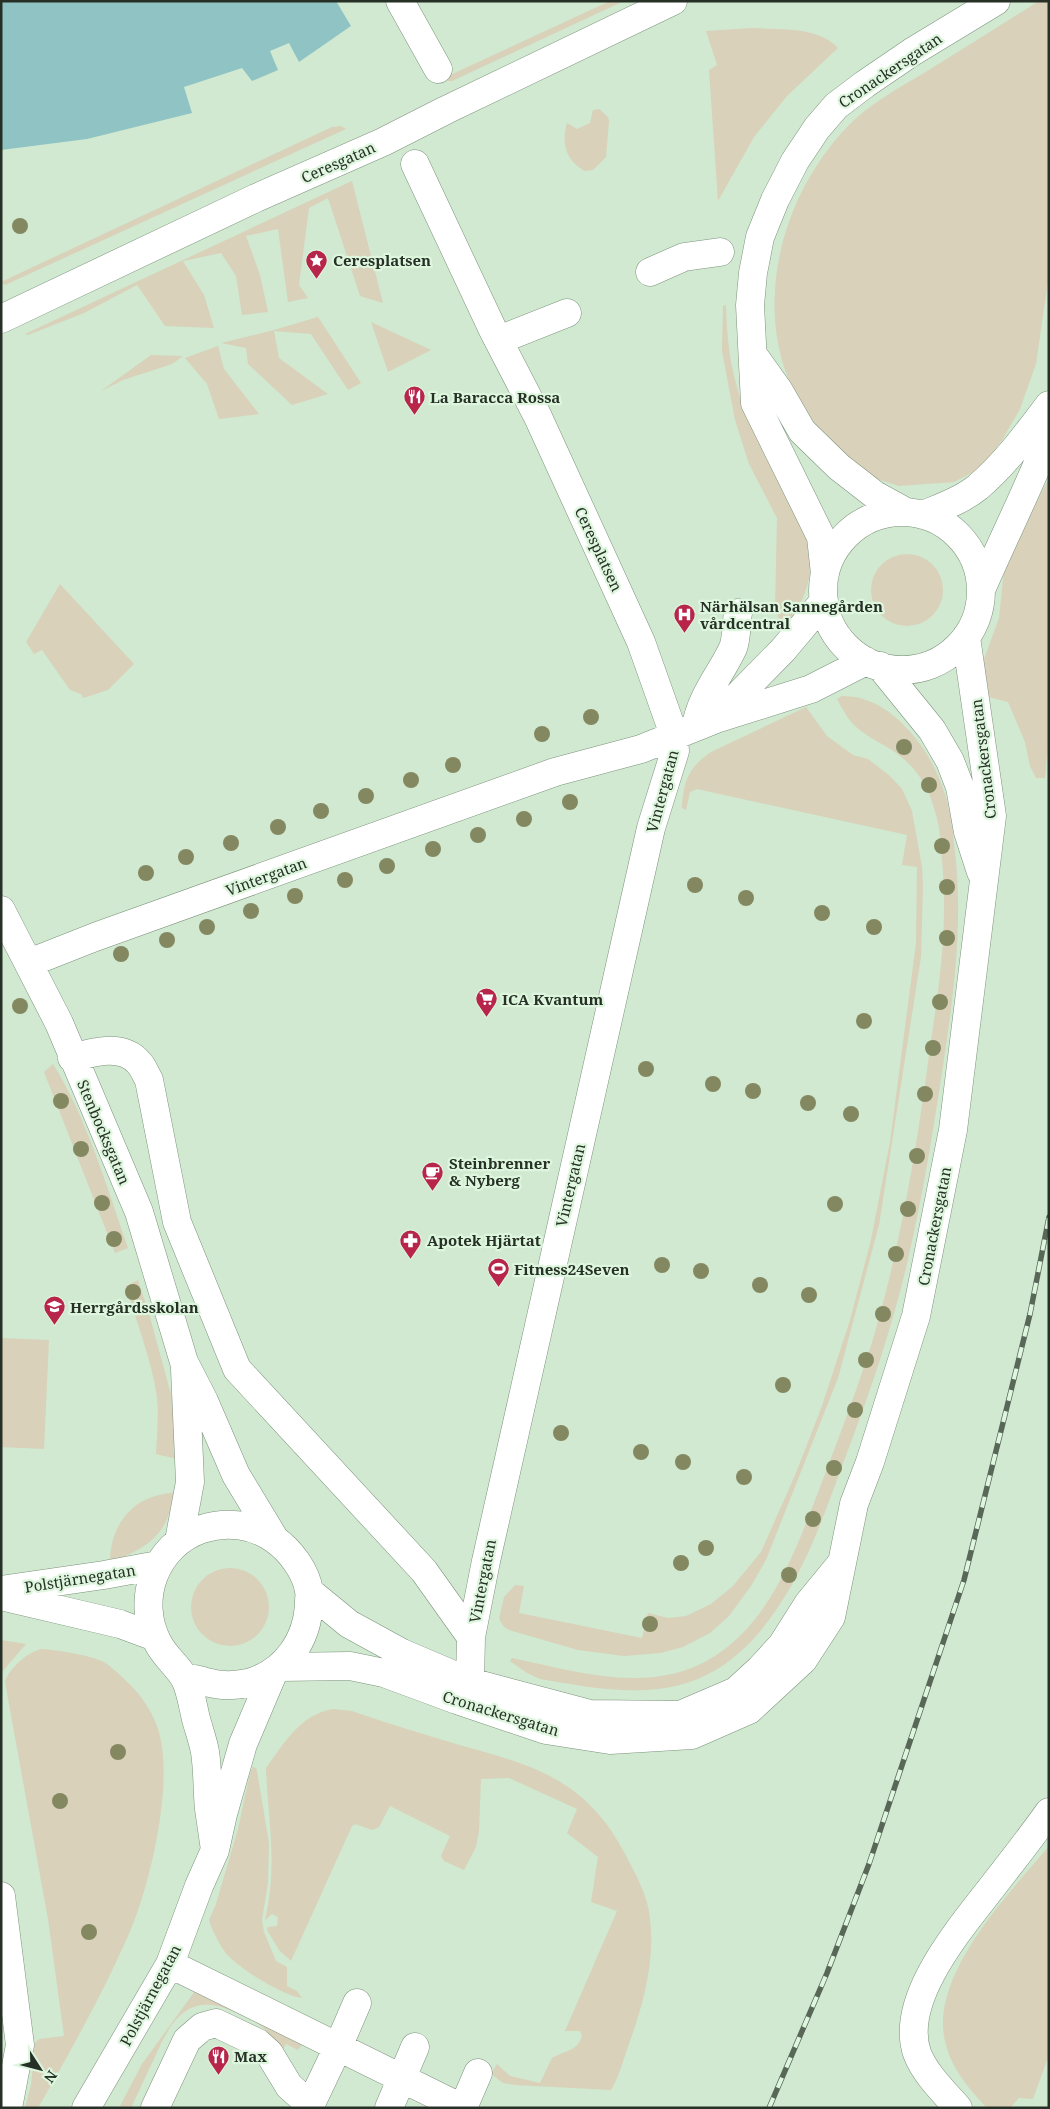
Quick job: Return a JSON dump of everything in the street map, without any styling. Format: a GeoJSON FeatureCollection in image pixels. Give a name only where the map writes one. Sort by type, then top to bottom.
{"type":"FeatureCollection","features":[{"type":"Feature","properties":{"kind":"street"},"geometry":{"type":"LineString","coordinates":[[400,1],[438,69]]}},
{"type":"Feature","properties":{"kind":"street","name":"Ceresgatan"},"geometry":{"type":"LineString","coordinates":[[1,319],[256,198],[383,142],[674,1]]}},
{"type":"Feature","properties":{"kind":"street","name":"Cronackersgatan"},"geometry":{"type":"LineString","coordinates":[[984,880],[968,832],[960,787],[950,761],[932,730],[873,664],[841,640],[830,622],[824,601],[825,574],[821,538],[755,403],[750,305],[753,273],[760,237],[794,161],[817,128],[836,106],[865,84],[912,52],[996,1]]}},
{"type":"Feature","properties":{"kind":"street","name":"Ceresplatsen"},"geometry":{"type":"LineString","coordinates":[[415,164],[499,340],[538,416],[641,642],[695,727]]}},
{"type":"Feature","properties":{"kind":"street"},"geometry":{"type":"LineString","coordinates":[[650,272],[684,257],[720,252]]}},
{"type":"Feature","properties":{"kind":"street"},"geometry":{"type":"LineString","coordinates":[[499,340],[567,313]]}},
{"type":"Feature","properties":{"kind":"street"},"geometry":{"type":"LineString","coordinates":[[754,356],[779,391],[802,431],[838,467],[875,495],[946,525],[965,542],[977,565],[981,590],[979,610],[966,637],[946,656],[922,667],[894,670],[873,664]]}},
{"type":"Feature","properties":{"kind":"street","name":"Cronackersgatan"},"geometry":{"type":"LineString","coordinates":[[825,574],[830,559],[838,545],[848,533],[861,524],[875,517],[890,513],[914,513],[950,504],[977,488],[1011,454],[1049,405]]}},
{"type":"Feature","properties":{"kind":"street"},"geometry":{"type":"LineString","coordinates":[[981,590],[1004,536],[1030,486],[1049,437]]}},
{"type":"Feature","properties":{"kind":"street","name":"Vintergatan"},"geometry":{"type":"LineString","coordinates":[[464,1691],[471,1637],[496,1516],[651,828],[675,751],[695,727],[783,650],[824,601]]}},
{"type":"Feature","properties":{"kind":"street"},"geometry":{"type":"LineString","coordinates":[[695,727],[711,684],[734,646],[738,613]]}},
{"type":"Feature","properties":{"kind":"street","name":"Cronackersgatan"},"geometry":{"type":"LineString","coordinates":[[277,1669],[350,1666],[464,1691],[590,1714],[680,1715],[736,1691],[760,1670],[782,1645],[808,1604],[842,1562],[854,1504],[870,1462],[916,1316],[953,1130],[992,816],[966,637]]}},
{"type":"Feature","properties":{"kind":"street","name":"Vintergatan"},"geometry":{"type":"LineString","coordinates":[[29,963],[95,937],[536,779],[641,749],[695,727],[811,689],[873,664]]}},
{"type":"Feature","properties":{"kind":"street","name":"Stenbocksgatan"},"geometry":{"type":"LineString","coordinates":[[1,910],[59,1023],[72,1058],[139,1212],[184,1362],[204,1401],[236,1475],[274,1538]]}},
{"type":"Feature","properties":{"kind":"street"},"geometry":{"type":"LineString","coordinates":[[72,1058],[96,1051],[124,1052],[139,1062],[148,1080],[177,1222],[237,1369],[424,1571],[471,1637]]}},
{"type":"Feature","properties":{"kind":"street","name":"Stenbocksgatan"},"geometry":{"type":"LineString","coordinates":[[179,1541],[190,1482],[184,1362]]}},
{"type":"Feature","properties":{"kind":"street","name":"Polstjärnegatan"},"geometry":{"type":"LineString","coordinates":[[86,2108],[170,1964],[198,1886],[215,1850],[222,1814],[243,1744],[277,1669],[297,1647],[307,1623],[310,1592],[297,1563],[274,1538],[250,1528],[225,1524],[200,1530],[179,1541],[164,1556],[158,1565],[149,1589],[148,1601],[150,1626],[155,1638],[163,1652],[185,1679],[205,1752],[209,1808],[215,1850]]}},
{"type":"Feature","properties":{"kind":"street","name":"Polstjärnegatan"},"geometry":{"type":"LineString","coordinates":[[1,1590],[104,1576],[158,1565]]}},
{"type":"Feature","properties":{"kind":"street","name":"Cronackersgatan"},"geometry":{"type":"LineString","coordinates":[[310,1592],[349,1624],[402,1653],[464,1691]]}},
{"type":"Feature","properties":{"kind":"street","name":"Polstjärnegatan"},"geometry":{"type":"LineString","coordinates":[[1,1596],[120,1624],[155,1638]]}},
{"type":"Feature","properties":{"kind":"street","name":"Polstjärnegatan"},"geometry":{"type":"LineString","coordinates":[[185,1679],[193,1677],[220,1685],[233,1685],[260,1678],[277,1669]]}},
{"type":"Feature","properties":{"kind":"street"},"geometry":{"type":"LineString","coordinates":[[958,2108],[930,2076],[917,2052],[914,2024],[918,2002],[950,1942],[1049,1812]]}},
{"type":"Feature","properties":{"kind":"street"},"geometry":{"type":"LineString","coordinates":[[1,1896],[20,2046],[8,2108]]}},
{"type":"Feature","properties":{"kind":"street"},"geometry":{"type":"LineString","coordinates":[[170,1964],[463,2108],[478,2073]]}},
{"type":"Feature","properties":{"kind":"street"},"geometry":{"type":"LineString","coordinates":[[155,2108],[187,2040],[202,2027],[216,2023],[258,2043],[270,2053],[288,2086],[310,2106],[357,2003]]}},
{"type":"Feature","properties":{"kind":"street"},"geometry":{"type":"LineString","coordinates":[[389,2108],[415,2047]]}},
{"type":"Feature","properties":{"kind":"shaded area"},"geometry":{"type":"Polygon","coordinates":[[[610,1],[624,1],[452,81],[448,81],[446,77],[610,1]]]}},
{"type":"Feature","properties":{"kind":"shaded area"},"geometry":{"type":"Polygon","coordinates":[[[1039,1],[1049,1],[1049,274],[1036,364],[1020,409],[1002,440],[981,468],[954,482],[899,486],[874,478],[860,469],[805,414],[799,404],[790,383],[780,350],[775,316],[776,282],[781,248],[792,215],[806,183],[825,153],[855,119],[883,98],[1039,1]]]}},
{"type":"Feature","properties":{"kind":"shaded area"},"geometry":{"type":"Polygon","coordinates":[[[752,28],[786,29],[809,33],[820,36],[838,48],[787,96],[754,137],[718,201],[709,70],[717,65],[706,31],[752,28]]]}},
{"type":"Feature","properties":{"kind":"shaded area"},"geometry":{"type":"Polygon","coordinates":[[[599,109],[608,117],[609,121],[606,157],[593,170],[585,171],[569,157],[565,144],[565,130],[567,123],[577,129],[590,123],[593,110],[599,109]]]}},
{"type":"Feature","properties":{"kind":"shaded area"},"geometry":{"type":"Polygon","coordinates":[[[341,126],[346,129],[5,285],[1,282],[332,127],[341,126]]]}},
{"type":"Feature","properties":{"kind":"shaded area"},"geometry":{"type":"Polygon","coordinates":[[[352,181],[383,303],[360,296],[328,198],[309,208],[299,285],[308,298],[288,302],[278,229],[246,236],[260,275],[268,312],[242,315],[236,276],[221,253],[183,261],[204,295],[214,328],[165,326],[137,285],[84,313],[28,335],[25,334],[352,181]]]}},
{"type":"Feature","properties":{"kind":"shaded area"},"geometry":{"type":"Polygon","coordinates":[[[726,305],[730,355],[742,402],[755,434],[799,516],[810,550],[811,566],[808,584],[798,610],[785,633],[775,609],[777,518],[749,464],[735,420],[722,351],[723,306],[726,305]]]}},
{"type":"Feature","properties":{"kind":"shaded area"},"geometry":{"type":"Polygon","coordinates":[[[318,317],[361,383],[348,390],[311,334],[274,331],[279,358],[328,394],[292,405],[248,364],[246,348],[221,343],[274,330],[318,317]]]}},
{"type":"Feature","properties":{"kind":"shaded area"},"geometry":{"type":"Polygon","coordinates":[[[371,322],[431,350],[388,372],[371,322]]]}},
{"type":"Feature","properties":{"kind":"shaded area"},"geometry":{"type":"Polygon","coordinates":[[[218,346],[224,369],[259,414],[219,419],[207,384],[185,358],[218,346]]]}},
{"type":"Feature","properties":{"kind":"shaded area"},"geometry":{"type":"Polygon","coordinates":[[[151,355],[183,356],[172,364],[123,380],[101,391],[151,355]]]}},
{"type":"Feature","properties":{"kind":"shaded area"},"geometry":{"type":"Polygon","coordinates":[[[1049,478],[1049,736],[1045,778],[1036,778],[1030,766],[1025,742],[1008,702],[985,696],[983,662],[999,618],[1004,570],[1049,478]]]}},
{"type":"Feature","properties":{"kind":"shaded area"},"geometry":{"type":"Polygon","coordinates":[[[907,554],[927,560],[937,570],[943,590],[937,610],[927,620],[907,626],[887,620],[877,610],[871,590],[877,570],[887,560],[907,554]]]}},
{"type":"Feature","properties":{"kind":"shaded area"},"geometry":{"type":"Polygon","coordinates":[[[60,584],[134,664],[108,690],[83,698],[81,694],[70,690],[42,650],[34,654],[26,642],[60,584]]]}},
{"type":"Feature","properties":{"kind":"shaded area"},"geometry":{"type":"Polygon","coordinates":[[[842,696],[872,702],[889,712],[905,726],[925,752],[936,771],[947,802],[952,825],[957,872],[958,928],[951,1011],[943,1066],[917,1219],[906,1270],[882,1355],[825,1513],[798,1574],[783,1600],[767,1622],[741,1652],[719,1668],[698,1679],[676,1686],[654,1689],[609,1689],[540,1679],[527,1673],[510,1661],[512,1658],[589,1674],[615,1677],[641,1678],[666,1675],[691,1668],[715,1656],[753,1622],[768,1601],[793,1555],[842,1429],[873,1339],[900,1231],[920,1121],[940,977],[944,884],[941,842],[936,815],[925,786],[912,767],[900,756],[866,735],[854,725],[837,699],[842,696]]]}},
{"type":"Feature","properties":{"kind":"shaded area"},"geometry":{"type":"Polygon","coordinates":[[[806,707],[827,736],[853,755],[868,759],[890,776],[902,789],[912,811],[922,867],[921,957],[879,1225],[838,1378],[766,1560],[751,1586],[729,1616],[710,1633],[683,1647],[660,1653],[624,1656],[578,1650],[504,1627],[499,1619],[504,1597],[515,1585],[524,1586],[519,1613],[642,1638],[648,1613],[668,1618],[686,1616],[711,1604],[733,1586],[761,1552],[796,1473],[822,1406],[850,1320],[871,1240],[890,1142],[916,943],[917,867],[902,865],[907,835],[697,789],[690,792],[686,810],[682,808],[686,782],[692,769],[703,758],[711,752],[806,707]]]}},
{"type":"Feature","properties":{"kind":"shaded area"},"geometry":{"type":"Polygon","coordinates":[[[53,1064],[86,1130],[128,1248],[115,1253],[44,1072],[53,1064]]]}},
{"type":"Feature","properties":{"kind":"shaded area"},"geometry":{"type":"Polygon","coordinates":[[[138,1280],[173,1402],[177,1459],[156,1454],[158,1411],[155,1383],[126,1286],[138,1280]]]}},
{"type":"Feature","properties":{"kind":"shaded area"},"geometry":{"type":"Polygon","coordinates":[[[1,1338],[49,1340],[44,1449],[1,1447],[1,1338]]]}},
{"type":"Feature","properties":{"kind":"shaded area"},"geometry":{"type":"Polygon","coordinates":[[[173,1493],[167,1519],[154,1538],[135,1552],[110,1562],[114,1535],[127,1514],[147,1499],[173,1493]]]}},
{"type":"Feature","properties":{"kind":"shaded area"},"geometry":{"type":"Polygon","coordinates":[[[230,1568],[245,1571],[257,1580],[266,1592],[269,1607],[266,1622],[257,1634],[245,1643],[230,1646],[215,1643],[203,1634],[194,1622],[191,1607],[194,1592],[203,1580],[215,1571],[230,1568]]]}},
{"type":"Feature","properties":{"kind":"shaded area"},"geometry":{"type":"Polygon","coordinates":[[[1,1640],[26,1644],[1,1673],[1,1640]]]}},
{"type":"Feature","properties":{"kind":"shaded area"},"geometry":{"type":"Polygon","coordinates":[[[41,1649],[73,1653],[104,1662],[133,1688],[148,1707],[158,1729],[164,1776],[158,1834],[152,1863],[128,1936],[97,2002],[38,2108],[25,2108],[31,2085],[35,2043],[39,2039],[64,2036],[48,1919],[5,1682],[10,1672],[19,1662],[41,1649]]]}},
{"type":"Feature","properties":{"kind":"shaded area"},"geometry":{"type":"Polygon","coordinates":[[[333,1709],[352,1711],[527,1766],[551,1777],[572,1790],[590,1805],[605,1822],[632,1868],[647,1901],[651,1934],[650,1965],[644,1996],[622,2066],[611,2090],[515,2085],[503,2083],[491,2074],[497,2064],[510,2076],[540,2083],[552,2058],[577,2045],[582,2036],[580,2031],[565,2031],[617,1911],[591,1902],[598,1857],[567,1833],[577,1809],[509,1778],[481,1779],[479,1831],[476,1847],[464,1870],[444,1861],[441,1856],[450,1836],[390,1806],[379,1827],[372,1830],[355,1824],[352,1826],[291,1961],[279,1950],[267,1930],[268,1927],[277,1926],[278,1917],[272,1914],[265,1920],[269,1900],[272,1862],[266,1768],[302,1723],[322,1712],[333,1709]]]}},
{"type":"Feature","properties":{"kind":"shaded area"},"geometry":{"type":"Polygon","coordinates":[[[253,1767],[257,1771],[269,1843],[268,1883],[262,1920],[264,1932],[276,1961],[287,1967],[287,1986],[297,1991],[302,1998],[272,1987],[239,1965],[223,1949],[209,1920],[216,1904],[238,1829],[250,1773],[253,1767]]]}},
{"type":"Feature","properties":{"kind":"shaded area"},"geometry":{"type":"Polygon","coordinates":[[[1049,1846],[1049,2055],[1033,2099],[1019,2098],[1010,2108],[987,2108],[962,2079],[949,2054],[943,2019],[948,1992],[959,1965],[975,1938],[1013,1888],[1049,1846]]]}},
{"type":"Feature","properties":{"kind":"shaded area"},"geometry":{"type":"Polygon","coordinates":[[[195,1991],[305,2041],[298,2050],[286,2044],[282,2051],[266,2030],[250,2019],[216,2006],[203,2005],[192,2008],[174,2022],[167,2033],[131,2108],[119,2108],[142,2064],[195,1991]]]}},
{"type":"Feature","properties":{"kind":"water"},"geometry":{"type":"Polygon","coordinates":[[[1,1],[336,1],[351,26],[299,62],[289,43],[270,51],[278,70],[252,81],[242,68],[184,87],[192,113],[87,139],[1,150],[1,1]]]}},
{"type":"Feature","properties":{"kind":"railway"},"geometry":{"type":"LineString","coordinates":[[769,2108],[827,1973],[869,1864],[964,1580],[1030,1314],[1049,1217]]}},
{"type":"Feature","properties":{"kind":"place","name":"Ceresplatsen"},"geometry":{"type":"Point","coordinates":[317,279]}},
{"type":"Feature","properties":{"kind":"place","name":"La Baracca Rossa"},"geometry":{"type":"Point","coordinates":[414,416]}},
{"type":"Feature","properties":{"kind":"place","name":"Närhälsan Sannegården vårdcentral"},"geometry":{"type":"Point","coordinates":[684,634]}},
{"type":"Feature","properties":{"kind":"place","name":"ICA Kvantum"},"geometry":{"type":"Point","coordinates":[486,1018]}},
{"type":"Feature","properties":{"kind":"place","name":"Steinbrenner & Nyberg"},"geometry":{"type":"Point","coordinates":[433,1191]}},
{"type":"Feature","properties":{"kind":"place","name":"Apotek Hjärtat"},"geometry":{"type":"Point","coordinates":[411,1259]}},
{"type":"Feature","properties":{"kind":"place","name":"Fitness24Seven"},"geometry":{"type":"Point","coordinates":[498,1288]}},
{"type":"Feature","properties":{"kind":"place","name":"Herrgårdsskolan"},"geometry":{"type":"Point","coordinates":[54,1326]}},
{"type":"Feature","properties":{"kind":"place","name":"Max"},"geometry":{"type":"Point","coordinates":[218,2075]}}]}
